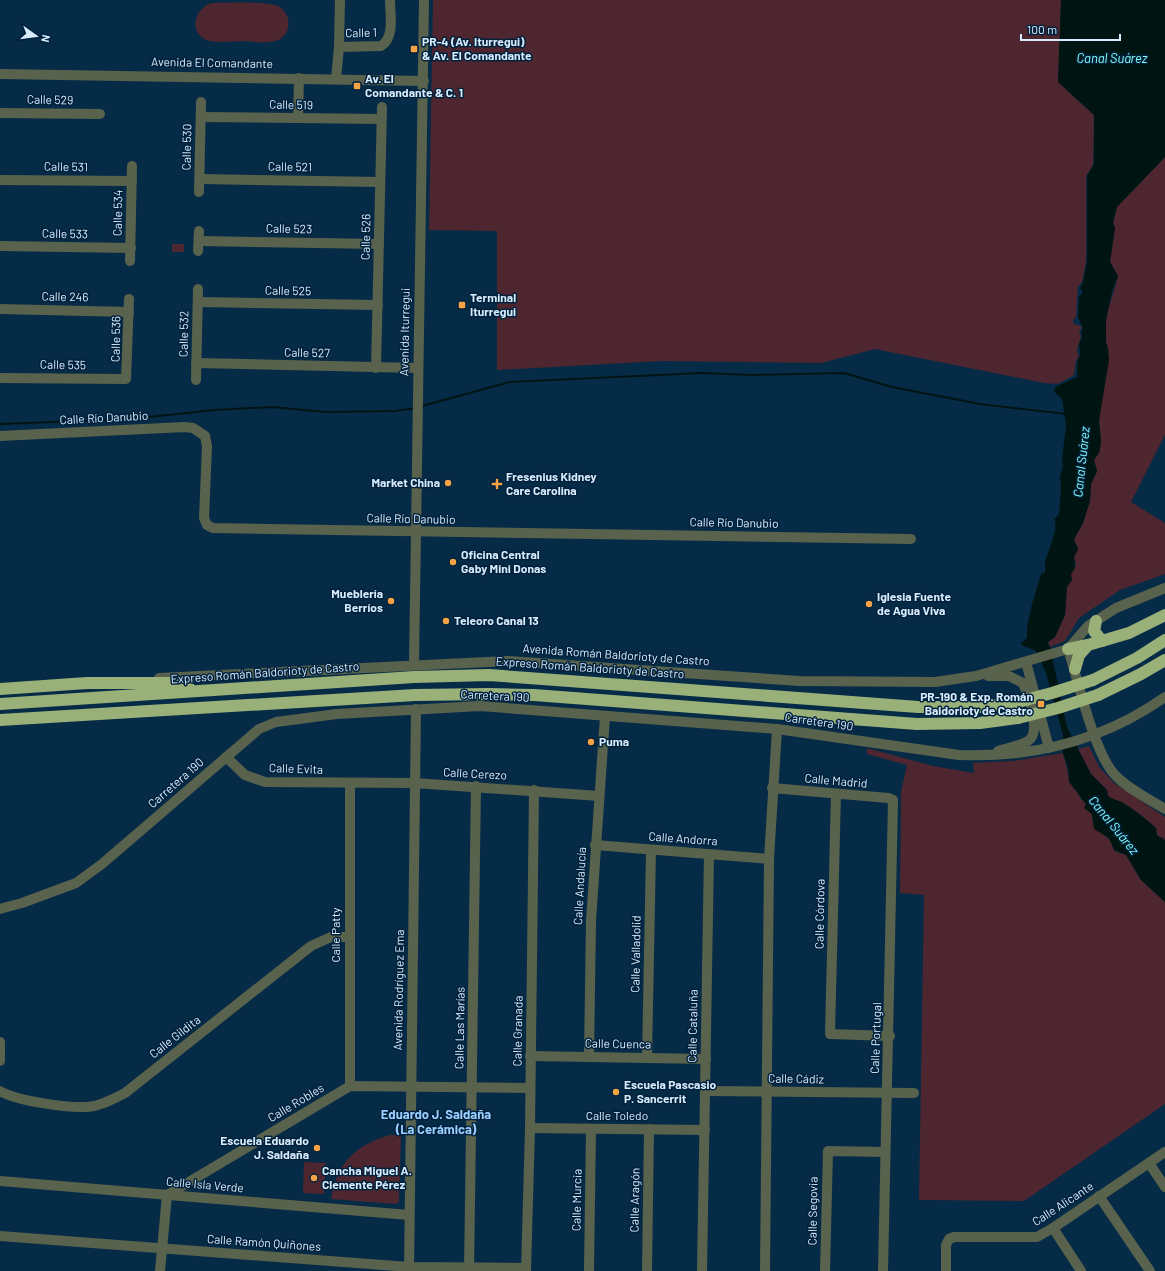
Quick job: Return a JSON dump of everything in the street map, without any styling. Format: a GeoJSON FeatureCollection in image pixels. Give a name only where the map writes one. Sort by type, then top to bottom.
{"type":"FeatureCollection","features":[{"type":"Feature","properties":{"kind":"highway"},"geometry":{"type":"LineString","coordinates":[[1063,651],[1129,633],[1165,615]]}},
{"type":"Feature","properties":{"kind":"highway"},"geometry":{"type":"LineString","coordinates":[[1096,621],[1094,631],[1102,641]]}},
{"type":"Feature","properties":{"kind":"highway","name":"Expreso Román Baldorioty de Castro"},"geometry":{"type":"LineString","coordinates":[[0,704],[414,677],[489,675],[918,707],[980,707],[1014,703],[1052,694],[1093,680],[1137,658],[1165,640]]}},
{"type":"Feature","properties":{"kind":"highway"},"geometry":{"type":"LineString","coordinates":[[1075,669],[1079,655],[1088,645]]}},
{"type":"Feature","properties":{"kind":"highway"},"geometry":{"type":"LineString","coordinates":[[0,720],[415,695],[488,694],[534,695],[917,724],[980,723],[1018,718],[1058,708],[1098,695],[1141,674],[1165,660]]}},
{"type":"Feature","properties":{"kind":"highway"},"geometry":{"type":"LineString","coordinates":[[0,689],[87,683],[169,683],[202,692]]}},
{"type":"Feature","properties":{"kind":"highway"},"geometry":{"type":"LineString","coordinates":[[0,728],[47,717]]}},
{"type":"Feature","properties":{"kind":"street","name":"Calle 1"},"geometry":{"type":"LineString","coordinates":[[336,79],[339,46],[340,0]]}},
{"type":"Feature","properties":{"kind":"street","name":"Calle 1"},"geometry":{"type":"LineString","coordinates":[[339,46],[381,46],[387,43],[390,36],[390,0]]}},
{"type":"Feature","properties":{"kind":"street","name":"Avenida Iturregui"},"geometry":{"type":"LineString","coordinates":[[414,664],[417,400],[424,81],[424,0]]}},
{"type":"Feature","properties":{"kind":"street","name":"Avenida El Comandante"},"geometry":{"type":"LineString","coordinates":[[0,74],[424,81]]}},
{"type":"Feature","properties":{"kind":"street"},"geometry":{"type":"LineString","coordinates":[[298,118],[299,78]]}},
{"type":"Feature","properties":{"kind":"street","name":"Calle 530"},"geometry":{"type":"LineString","coordinates":[[199,192],[201,102]]}},
{"type":"Feature","properties":{"kind":"street","name":"Calle 526"},"geometry":{"type":"LineString","coordinates":[[376,368],[382,107]]}},
{"type":"Feature","properties":{"kind":"street","name":"Calle 529"},"geometry":{"type":"LineString","coordinates":[[0,113],[100,114]]}},
{"type":"Feature","properties":{"kind":"street","name":"Calle 519"},"geometry":{"type":"LineString","coordinates":[[201,117],[381,119]]}},
{"type":"Feature","properties":{"kind":"street","name":"Calle 534"},"geometry":{"type":"LineString","coordinates":[[130,261],[132,166]]}},
{"type":"Feature","properties":{"kind":"street","name":"Calle 521"},"geometry":{"type":"LineString","coordinates":[[200,179],[380,182]]}},
{"type":"Feature","properties":{"kind":"street","name":"Calle 531"},"geometry":{"type":"LineString","coordinates":[[0,180],[132,181]]}},
{"type":"Feature","properties":{"kind":"street","name":"Calle 523"},"geometry":{"type":"LineString","coordinates":[[199,241],[379,244]]}},
{"type":"Feature","properties":{"kind":"street","name":"Calle 533"},"geometry":{"type":"LineString","coordinates":[[0,246],[130,248]]}},
{"type":"Feature","properties":{"kind":"street","name":"Calle 532"},"geometry":{"type":"LineString","coordinates":[[196,380],[198,289]]}},
{"type":"Feature","properties":{"kind":"street","name":"Calle 536"},"geometry":{"type":"LineString","coordinates":[[126,379],[129,299]]}},
{"type":"Feature","properties":{"kind":"street","name":"Calle 525"},"geometry":{"type":"LineString","coordinates":[[198,302],[378,305]]}},
{"type":"Feature","properties":{"kind":"street","name":"Calle 246"},"geometry":{"type":"LineString","coordinates":[[0,309],[129,312]]}},
{"type":"Feature","properties":{"kind":"street","name":"Calle 527"},"geometry":{"type":"LineString","coordinates":[[196,363],[418,368]]}},
{"type":"Feature","properties":{"kind":"street","name":"Calle 535"},"geometry":{"type":"LineString","coordinates":[[0,378],[126,379]]}},
{"type":"Feature","properties":{"kind":"street","name":"Calle Río Danubio"},"geometry":{"type":"LineString","coordinates":[[0,436],[185,427],[192,428],[205,436],[207,446],[204,518],[207,525],[213,528],[911,539]]}},
{"type":"Feature","properties":{"kind":"street"},"geometry":{"type":"LineString","coordinates":[[1165,588],[1116,608],[1081,633],[1063,651],[1075,669],[1094,735],[1105,759],[1115,775],[1165,810]]}},
{"type":"Feature","properties":{"kind":"street","name":"Avenida Román Baldorioty de Castro"},"geometry":{"type":"LineString","coordinates":[[87,683],[102,679],[179,677],[414,664],[508,661],[544,662],[799,681],[935,682],[976,676],[1063,651]]}},
{"type":"Feature","properties":{"kind":"street"},"geometry":{"type":"LineString","coordinates":[[1023,663],[1052,748]]}},
{"type":"Feature","properties":{"kind":"street"},"geometry":{"type":"LineString","coordinates":[[976,676],[1009,676],[1022,683],[1035,725],[1034,733],[1029,741],[984,756]]}},
{"type":"Feature","properties":{"kind":"street","name":"Carretera 190"},"geometry":{"type":"LineString","coordinates":[[0,909],[22,903],[76,883],[102,864],[259,729],[276,722],[338,714],[480,706],[777,729],[959,755],[984,756],[1009,755],[1052,748],[1094,735],[1136,716],[1165,697]]}},
{"type":"Feature","properties":{"kind":"street","name":"Avenida Rodríguez Ema"},"geometry":{"type":"LineString","coordinates":[[409,1269],[410,1087],[416,709]]}},
{"type":"Feature","properties":{"kind":"street","name":"Calle Andalucía"},"geometry":{"type":"LineString","coordinates":[[589,1056],[591,921],[605,716]]}},
{"type":"Feature","properties":{"kind":"street"},"geometry":{"type":"LineString","coordinates":[[765,1271],[769,859],[772,788],[777,729]]}},
{"type":"Feature","properties":{"kind":"street","name":"Calle Evita"},"geometry":{"type":"LineString","coordinates":[[226,757],[245,775],[265,782],[350,783]]}},
{"type":"Feature","properties":{"kind":"street","name":"Calle Cerezo"},"geometry":{"type":"LineString","coordinates":[[350,783],[415,783],[476,786],[599,796]]}},
{"type":"Feature","properties":{"kind":"street","name":"Calle Patty"},"geometry":{"type":"LineString","coordinates":[[350,783],[350,1086]]}},
{"type":"Feature","properties":{"kind":"street","name":"Calle Las Marías"},"geometry":{"type":"LineString","coordinates":[[469,1269],[476,786]]}},
{"type":"Feature","properties":{"kind":"street","name":"Calle Madrid"},"geometry":{"type":"LineString","coordinates":[[772,788],[888,798],[893,800],[894,805]]}},
{"type":"Feature","properties":{"kind":"street","name":"Calle Granada"},"geometry":{"type":"LineString","coordinates":[[526,1270],[530,1128],[534,790]]}},
{"type":"Feature","properties":{"kind":"street","name":"Calle Córdova"},"geometry":{"type":"LineString","coordinates":[[836,794],[830,1034],[890,1036]]}},
{"type":"Feature","properties":{"kind":"street","name":"Calle Portugal"},"geometry":{"type":"LineString","coordinates":[[883,1271],[886,1093],[890,1036],[894,805]]}},
{"type":"Feature","properties":{"kind":"street","name":"Calle Andorra"},"geometry":{"type":"LineString","coordinates":[[595,845],[769,859]]}},
{"type":"Feature","properties":{"kind":"street","name":"Calle Valladolid"},"geometry":{"type":"LineString","coordinates":[[647,1058],[651,850]]}},
{"type":"Feature","properties":{"kind":"street","name":"Calle Cataluña"},"geometry":{"type":"LineString","coordinates":[[702,1271],[709,854]]}},
{"type":"Feature","properties":{"kind":"street","name":"Calle Gildita"},"geometry":{"type":"LineString","coordinates":[[0,1091],[30,1101],[88,1106],[108,1102],[125,1093],[311,946],[331,937],[349,937]]}},
{"type":"Feature","properties":{"kind":"street"},"geometry":{"type":"LineString","coordinates":[[0,1042],[0,1061]]}},
{"type":"Feature","properties":{"kind":"street","name":"Calle Cuenca"},"geometry":{"type":"LineString","coordinates":[[530,1056],[706,1059]]}},
{"type":"Feature","properties":{"kind":"street"},"geometry":{"type":"LineString","coordinates":[[350,1086],[530,1088]]}},
{"type":"Feature","properties":{"kind":"street","name":"Calle Robles"},"geometry":{"type":"LineString","coordinates":[[167,1195],[350,1086]]}},
{"type":"Feature","properties":{"kind":"street","name":"Calle Cádiz"},"geometry":{"type":"LineString","coordinates":[[706,1091],[914,1093]]}},
{"type":"Feature","properties":{"kind":"street","name":"Calle Toledo"},"geometry":{"type":"LineString","coordinates":[[530,1128],[591,1130],[705,1130]]}},
{"type":"Feature","properties":{"kind":"street","name":"Calle Aragón"},"geometry":{"type":"LineString","coordinates":[[647,1271],[649,1129]]}},
{"type":"Feature","properties":{"kind":"street","name":"Calle Murcia"},"geometry":{"type":"LineString","coordinates":[[589,1271],[591,1130]]}},
{"type":"Feature","properties":{"kind":"street","name":"Calle Segovia"},"geometry":{"type":"LineString","coordinates":[[825,1271],[828,1151],[885,1152]]}},
{"type":"Feature","properties":{"kind":"street","name":"Calle Alicante"},"geometry":{"type":"LineString","coordinates":[[946,1271],[946,1245],[949,1239],[954,1237],[1037,1237],[1165,1152]]}},
{"type":"Feature","properties":{"kind":"street"},"geometry":{"type":"LineString","coordinates":[[1149,1163],[1165,1187]]}},
{"type":"Feature","properties":{"kind":"street","name":"Calle Isla Verde"},"geometry":{"type":"LineString","coordinates":[[0,1181],[409,1215]]}},
{"type":"Feature","properties":{"kind":"street"},"geometry":{"type":"LineString","coordinates":[[160,1271],[167,1195]]}},
{"type":"Feature","properties":{"kind":"street"},"geometry":{"type":"LineString","coordinates":[[1099,1196],[1150,1271]]}},
{"type":"Feature","properties":{"kind":"street"},"geometry":{"type":"LineString","coordinates":[[1052,1228],[1081,1271]]}},
{"type":"Feature","properties":{"kind":"street","name":"Calle Ramón Quiñones"},"geometry":{"type":"LineString","coordinates":[[0,1236],[409,1269],[526,1270]]}},
{"type":"Feature","properties":{"kind":"shaded area"},"geometry":{"type":"Polygon","coordinates":[[[433,0],[1061,0],[1058,82],[1094,115],[1093,165],[1086,176],[1086,262],[1082,282],[1078,287],[1076,317],[1073,320],[1073,323],[1082,327],[1079,331],[1081,336],[1077,350],[1079,357],[1076,360],[1074,375],[1058,384],[1044,383],[875,349],[821,363],[661,361],[497,370],[497,231],[429,230],[433,0]]]}},
{"type":"Feature","properties":{"kind":"shaded area"},"geometry":{"type":"Polygon","coordinates":[[[211,3],[273,4],[283,9],[286,13],[288,18],[288,28],[283,37],[271,42],[210,41],[203,38],[199,34],[196,29],[196,23],[200,11],[211,3]]]}},
{"type":"Feature","properties":{"kind":"shaded area"},"geometry":{"type":"Polygon","coordinates":[[[1165,157],[1165,435],[1131,502],[1165,523],[1165,574],[1120,590],[1079,618],[1065,641],[1050,647],[1048,641],[1055,637],[1065,615],[1067,587],[1072,580],[1070,574],[1076,565],[1074,557],[1078,547],[1074,542],[1074,539],[1083,523],[1090,501],[1091,484],[1097,472],[1094,460],[1099,453],[1101,442],[1099,421],[1108,348],[1105,331],[1110,302],[1118,276],[1110,262],[1115,228],[1113,222],[1117,207],[1165,157]]]}},
{"type":"Feature","properties":{"kind":"shaded area"},"geometry":{"type":"Polygon","coordinates":[[[172,244],[184,244],[184,252],[172,252],[172,244]]]}},
{"type":"Feature","properties":{"kind":"shaded area"},"geometry":{"type":"Polygon","coordinates":[[[1089,746],[1099,767],[1114,783],[1165,817],[1165,840],[1157,835],[1156,828],[1140,815],[1123,803],[1108,796],[1107,790],[1091,774],[1078,749],[1089,746]]]}},
{"type":"Feature","properties":{"kind":"shaded area"},"geometry":{"type":"Polygon","coordinates":[[[867,748],[933,766],[974,773],[973,763],[1013,761],[1063,753],[1069,777],[1081,799],[1086,804],[1085,808],[1092,814],[1095,828],[1108,838],[1115,851],[1126,855],[1141,880],[1165,902],[1165,1104],[1024,1201],[919,1200],[924,895],[900,893],[901,792],[907,765],[867,754],[867,748]]]}},
{"type":"Feature","properties":{"kind":"shaded area"},"geometry":{"type":"Polygon","coordinates":[[[390,1135],[401,1135],[399,1202],[395,1204],[331,1199],[338,1175],[343,1165],[350,1157],[367,1144],[390,1135]]]}},
{"type":"Feature","properties":{"kind":"shaded area","name":"Cancha Miguel A. Clemente Pérez"},"geometry":{"type":"Polygon","coordinates":[[[304,1162],[326,1163],[324,1194],[303,1193],[304,1162]]]}},
{"type":"Feature","properties":{"kind":"water","name":"Canal Suárez"},"geometry":{"type":"Polygon","coordinates":[[[1061,0],[1165,0],[1165,157],[1117,207],[1113,222],[1115,228],[1110,262],[1118,276],[1112,292],[1106,320],[1106,342],[1109,360],[1099,421],[1101,442],[1099,453],[1094,460],[1097,471],[1091,484],[1090,501],[1083,523],[1074,539],[1078,550],[1074,557],[1075,568],[1071,574],[1072,580],[1067,587],[1065,615],[1055,637],[1047,643],[1050,647],[1067,727],[1091,774],[1107,790],[1108,796],[1123,803],[1140,815],[1156,828],[1157,835],[1165,840],[1165,902],[1141,880],[1126,855],[1114,850],[1109,838],[1094,829],[1092,814],[1084,808],[1086,804],[1069,782],[1068,768],[1063,753],[1063,735],[1046,673],[1036,651],[1022,645],[1021,643],[1027,638],[1027,627],[1032,604],[1041,574],[1045,572],[1045,563],[1054,534],[1054,519],[1059,515],[1061,488],[1060,476],[1063,467],[1062,459],[1066,426],[1062,399],[1054,391],[1055,387],[1077,377],[1077,362],[1080,355],[1079,344],[1082,337],[1081,332],[1083,328],[1078,317],[1079,297],[1083,292],[1080,288],[1083,282],[1087,262],[1087,176],[1094,164],[1094,115],[1058,82],[1061,0]]]}},
{"type":"Feature","properties":{"kind":"waterway"},"geometry":{"type":"LineString","coordinates":[[422,406],[510,382],[701,373],[753,375],[844,373],[892,387],[980,404],[1066,414]]}},
{"type":"Feature","properties":{"kind":"waterway"},"geometry":{"type":"LineString","coordinates":[[0,424],[131,419],[214,410],[272,407],[325,412],[395,411],[416,408]]}},
{"type":"Feature","properties":{"kind":"place","name":"PR-4 (Av. Iturregui) & Av. El Comandante"},"geometry":{"type":"Point","coordinates":[414,49]}},
{"type":"Feature","properties":{"kind":"place","name":"Av. El Comandante & C. 1"},"geometry":{"type":"Point","coordinates":[357,86]}},
{"type":"Feature","properties":{"kind":"place","name":"Terminal Iturregui"},"geometry":{"type":"Point","coordinates":[462,305]}},
{"type":"Feature","properties":{"kind":"place","name":"Market China"},"geometry":{"type":"Point","coordinates":[448,483]}},
{"type":"Feature","properties":{"kind":"place","name":"Fresenius Kidney Care Carolina"},"geometry":{"type":"Point","coordinates":[497,484]}},
{"type":"Feature","properties":{"kind":"place","name":"Oficina Central Gaby Mini Donas"},"geometry":{"type":"Point","coordinates":[453,562]}},
{"type":"Feature","properties":{"kind":"place","name":"Mueblería Berríos"},"geometry":{"type":"Point","coordinates":[391,601]}},
{"type":"Feature","properties":{"kind":"place","name":"Iglesia Fuente de Agua Viva"},"geometry":{"type":"Point","coordinates":[869,604]}},
{"type":"Feature","properties":{"kind":"place","name":"Teleoro Canal 13"},"geometry":{"type":"Point","coordinates":[446,621]}},
{"type":"Feature","properties":{"kind":"place","name":"PR-190 & Exp. Román Baldorioty de Castro"},"geometry":{"type":"Point","coordinates":[1041,704]}},
{"type":"Feature","properties":{"kind":"place","name":"Puma"},"geometry":{"type":"Point","coordinates":[591,742]}},
{"type":"Feature","properties":{"kind":"place","name":"Escuela Pascasio P. Sancerrit"},"geometry":{"type":"Point","coordinates":[616,1092]}},
{"type":"Feature","properties":{"kind":"place","name":"Escuela Eduardo J. Saldaña"},"geometry":{"type":"Point","coordinates":[317,1148]}},
{"type":"Feature","properties":{"kind":"place","name":"Cancha Miguel A. Clemente Pérez"},"geometry":{"type":"Point","coordinates":[314,1178]}},
{"type":"Feature","properties":{"kind":"district","name":"Eduardo J. Saldaña (La Cerámica)"},"geometry":{"type":"Point","coordinates":[436,1122]}}]}
